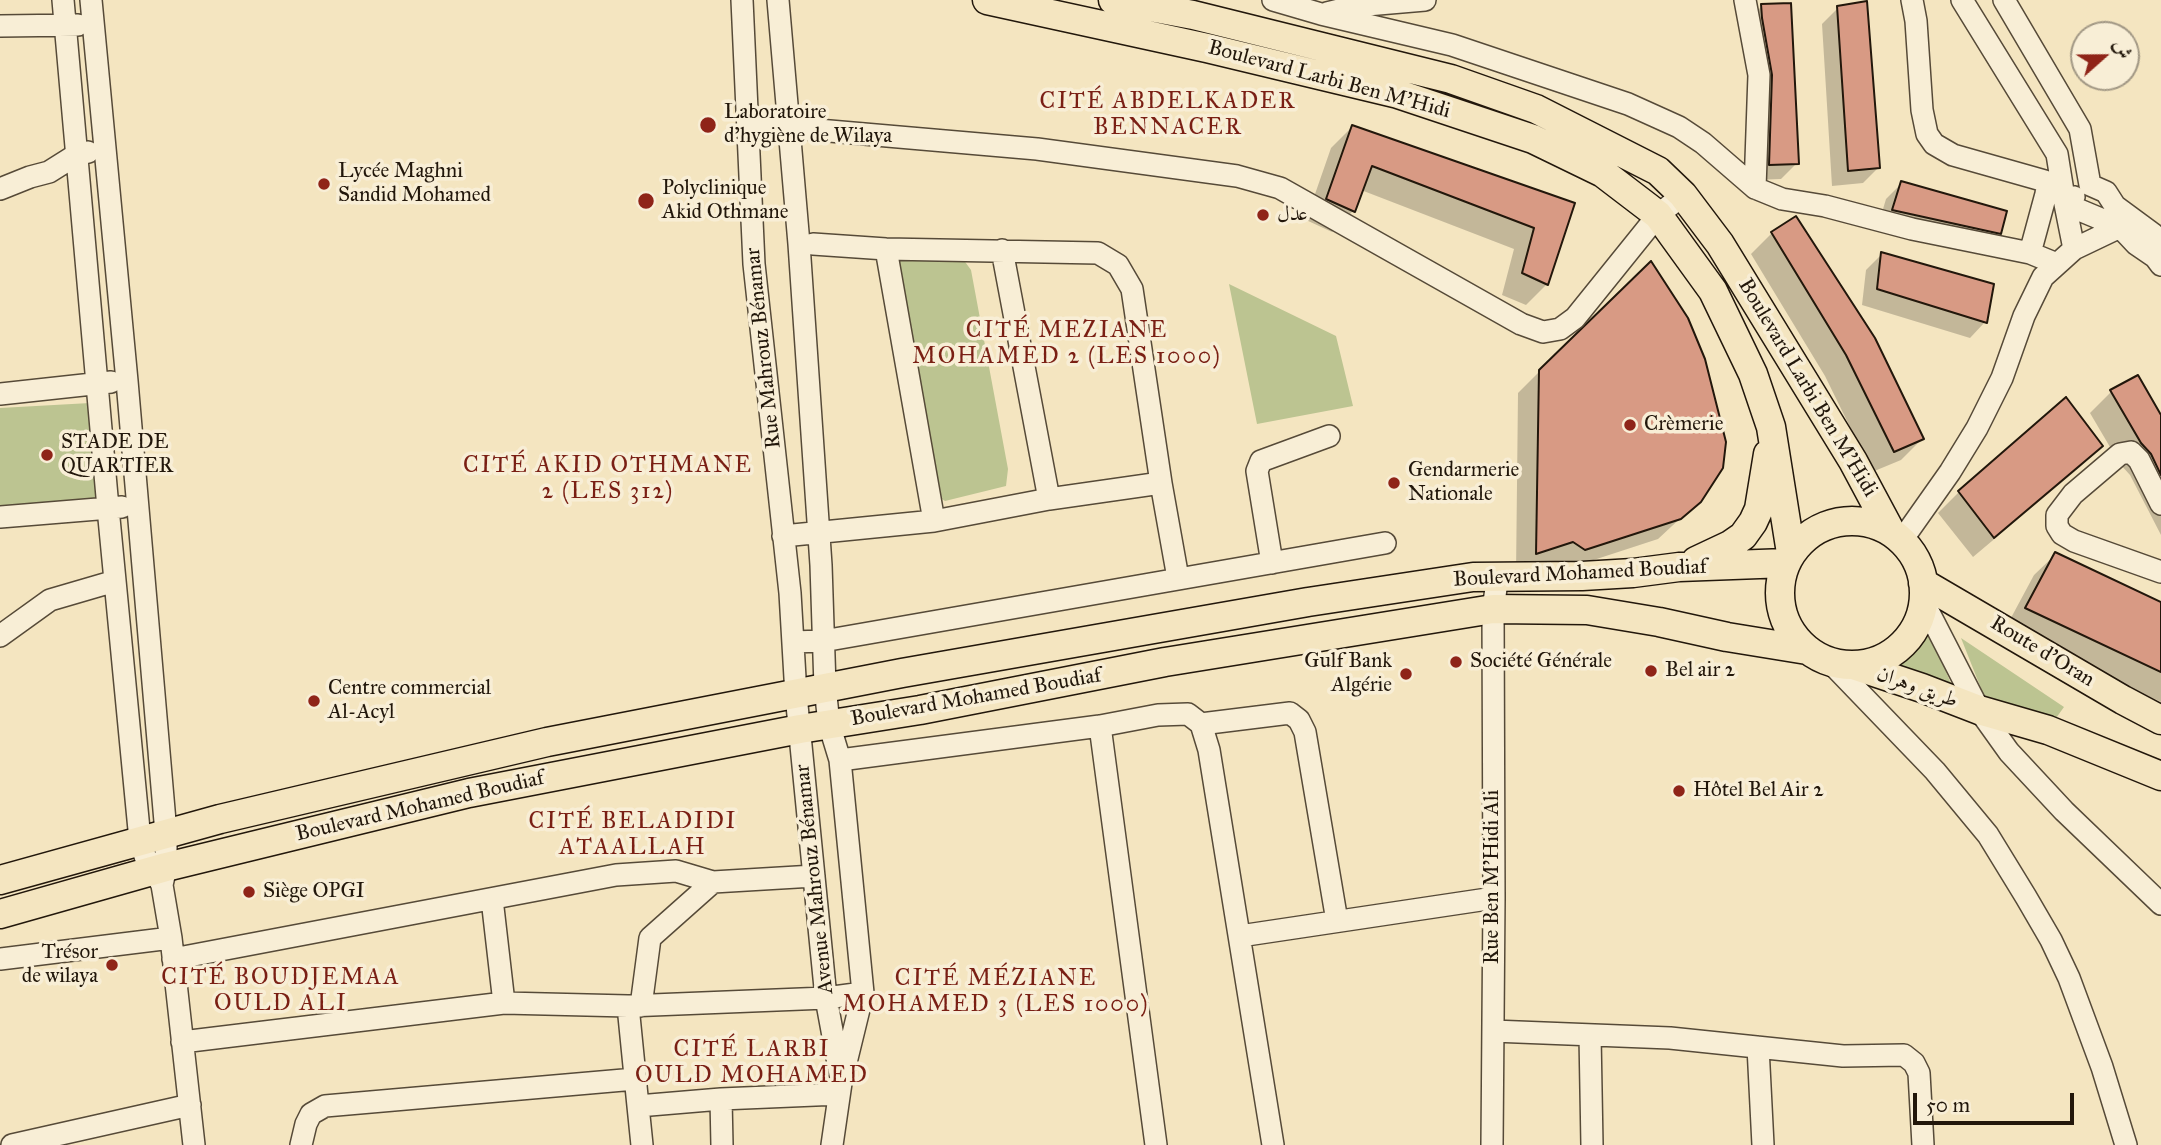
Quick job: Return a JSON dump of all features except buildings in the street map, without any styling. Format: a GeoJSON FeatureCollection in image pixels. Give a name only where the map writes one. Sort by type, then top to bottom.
{"type":"FeatureCollection","features":[{"type":"Feature","properties":{"kind":"main road","name":"Boulevard Larbi Ben M'Hidi"},"geometry":{"type":"LineString","coordinates":[[987,0],[1207,48],[1398,94],[1533,139],[1603,173],[1658,215],[1713,291],[1753,374],[1771,426],[1789,558]]}},
{"type":"Feature","properties":{"kind":"main road","name":"Boulevard Larbi Ben M'Hidi"},"geometry":{"type":"LineString","coordinates":[[1113,0],[1193,15],[1451,79],[1536,109],[1586,132],[1658,171],[1683,195],[1734,267],[1897,536]]}},
{"type":"Feature","properties":{"kind":"main road"},"geometry":{"type":"LineString","coordinates":[[1679,567],[1730,545],[1743,536],[1753,522],[1765,482],[1771,426]]}},
{"type":"Feature","properties":{"kind":"main road"},"geometry":{"type":"LineString","coordinates":[[1837,522],[1865,522],[1897,536],[1913,555],[1923,592],[1921,614],[1912,634],[1897,650],[1878,661],[1831,659],[1794,636],[1784,620],[1780,582],[1789,558],[1804,538],[1819,528],[1837,522]]}},
{"type":"Feature","properties":{"kind":"main road","name":"Boulevard Mohamed Boudiaf"},"geometry":{"type":"LineString","coordinates":[[0,880],[153,836],[547,741],[796,695],[825,687],[1308,602],[1497,575],[1582,576],[1789,558]]}},
{"type":"Feature","properties":{"kind":"main road","name":"Route d'Oran"},"geometry":{"type":"LineString","coordinates":[[1923,592],[2161,720]]}},
{"type":"Feature","properties":{"kind":"main road","name":"Boulevard Mohamed Boudiaf"},"geometry":{"type":"LineString","coordinates":[[0,914],[470,793],[1165,662],[1493,609],[1587,610],[1659,621],[1831,659]]}},
{"type":"Feature","properties":{"kind":"main road","name":"طريق وهران"},"geometry":{"type":"LineString","coordinates":[[1831,659],[1922,688],[1979,710]]}},
{"type":"Feature","properties":{"kind":"main road"},"geometry":{"type":"LineString","coordinates":[[1979,710],[2048,730],[2161,776]]}},
{"type":"Feature","properties":{"kind":"street"},"geometry":{"type":"LineString","coordinates":[[63,0],[135,791],[153,836],[160,874],[172,949],[194,1145]]}},
{"type":"Feature","properties":{"kind":"street"},"geometry":{"type":"LineString","coordinates":[[91,0],[162,787],[153,836]]}},
{"type":"Feature","properties":{"kind":"street","name":"Rue Mahrouz Bénamar"},"geometry":{"type":"LineString","coordinates":[[741,0],[754,264],[783,536],[796,695]]}},
{"type":"Feature","properties":{"kind":"street","name":"Rue Mahrouz Bénamar"},"geometry":{"type":"LineString","coordinates":[[778,0],[799,244],[825,687]]}},
{"type":"Feature","properties":{"kind":"street"},"geometry":{"type":"LineString","coordinates":[[1273,0],[1452,45],[1628,104],[1679,127],[1703,143],[1755,188],[1782,198],[1825,206],[1912,229],[2030,253],[2057,264]]}},
{"type":"Feature","properties":{"kind":"street"},"geometry":{"type":"LineString","coordinates":[[1321,14],[1355,6],[1425,0]]}},
{"type":"Feature","properties":{"kind":"street"},"geometry":{"type":"LineString","coordinates":[[1745,0],[1759,75],[1755,188]]}},
{"type":"Feature","properties":{"kind":"street"},"geometry":{"type":"LineString","coordinates":[[1912,0],[1922,110],[1927,134],[1934,144],[1953,155],[2045,181],[2046,194],[2030,253]]}},
{"type":"Feature","properties":{"kind":"street"},"geometry":{"type":"LineString","coordinates":[[1962,0],[2057,153],[2074,249]]}},
{"type":"Feature","properties":{"kind":"street"},"geometry":{"type":"LineString","coordinates":[[2004,0],[2080,129],[2090,185]]}},
{"type":"Feature","properties":{"kind":"street"},"geometry":{"type":"LineString","coordinates":[[0,26],[93,24]]}},
{"type":"Feature","properties":{"kind":"street"},"geometry":{"type":"LineString","coordinates":[[749,124],[1037,149],[1237,176],[1280,188],[1521,324],[1543,332],[1560,329],[1575,318],[1658,215],[1683,195]]}},
{"type":"Feature","properties":{"kind":"street"},"geometry":{"type":"LineString","coordinates":[[0,189],[49,172],[76,155],[104,152]]}},
{"type":"Feature","properties":{"kind":"street"},"geometry":{"type":"LineString","coordinates":[[49,172],[79,186],[108,184]]}},
{"type":"Feature","properties":{"kind":"street"},"geometry":{"type":"LineString","coordinates":[[2065,204],[2090,185]]}},
{"type":"Feature","properties":{"kind":"street"},"geometry":{"type":"LineString","coordinates":[[2090,185],[2106,192],[2136,244],[2158,261]]}},
{"type":"Feature","properties":{"kind":"street"},"geometry":{"type":"LineString","coordinates":[[2065,204],[2118,216]]}},
{"type":"Feature","properties":{"kind":"street"},"geometry":{"type":"LineString","coordinates":[[1897,536],[1950,472],[1977,428],[2002,378],[2043,277],[2074,249],[2118,216]]}},
{"type":"Feature","properties":{"kind":"street"},"geometry":{"type":"LineString","coordinates":[[813,244],[886,249],[1098,253],[1118,265],[1132,289],[1178,578]]}},
{"type":"Feature","properties":{"kind":"street"},"geometry":{"type":"LineString","coordinates":[[886,249],[934,520]]}},
{"type":"Feature","properties":{"kind":"street"},"geometry":{"type":"LineString","coordinates":[[1002,250],[1049,499]]}},
{"type":"Feature","properties":{"kind":"street"},"geometry":{"type":"LineString","coordinates":[[0,394],[127,381]]}},
{"type":"Feature","properties":{"kind":"street"},"geometry":{"type":"LineString","coordinates":[[1272,563],[1257,471],[1261,461],[1329,436]]}},
{"type":"Feature","properties":{"kind":"street"},"geometry":{"type":"LineString","coordinates":[[2161,504],[2138,460],[2131,452],[2120,454],[2073,494],[2057,515],[2057,526],[2062,534],[2074,541],[2161,572]]}},
{"type":"Feature","properties":{"kind":"street"},"geometry":{"type":"LineString","coordinates":[[783,536],[934,520],[1049,499],[1161,483]]}},
{"type":"Feature","properties":{"kind":"street"},"geometry":{"type":"LineString","coordinates":[[0,517],[138,505]]}},
{"type":"Feature","properties":{"kind":"street"},"geometry":{"type":"LineString","coordinates":[[793,642],[823,641],[1385,543]]}},
{"type":"Feature","properties":{"kind":"street","name":"Rue Ben M'Hidi Ali"},"geometry":{"type":"LineString","coordinates":[[1492,1145],[1493,609],[1497,575]]}},
{"type":"Feature","properties":{"kind":"street"},"geometry":{"type":"LineString","coordinates":[[0,636],[50,600],[115,581]]}},
{"type":"Feature","properties":{"kind":"street"},"geometry":{"type":"LineString","coordinates":[[1923,592],[1979,710],[2023,768],[2161,904]]}},
{"type":"Feature","properties":{"kind":"street"},"geometry":{"type":"LineString","coordinates":[[1831,659],[1935,771],[1988,835],[2026,897],[2070,978],[2126,1145]]}},
{"type":"Feature","properties":{"kind":"street","name":"Avenue Mahrouz Bénamar"},"geometry":{"type":"LineString","coordinates":[[825,687],[829,724],[840,760],[863,993],[840,1089]]}},
{"type":"Feature","properties":{"kind":"street","name":"Avenue Mahrouz Bénamar"},"geometry":{"type":"LineString","coordinates":[[796,695],[826,998],[840,1089]]}},
{"type":"Feature","properties":{"kind":"street"},"geometry":{"type":"LineString","coordinates":[[1201,724],[1290,713],[1299,720],[1305,732],[1337,921]]}},
{"type":"Feature","properties":{"kind":"street"},"geometry":{"type":"LineString","coordinates":[[840,760],[1100,726],[1158,715],[1188,714],[1201,724],[1209,750],[1273,1145]]}},
{"type":"Feature","properties":{"kind":"street"},"geometry":{"type":"LineString","coordinates":[[1100,726],[1156,1145]]}},
{"type":"Feature","properties":{"kind":"street"},"geometry":{"type":"LineString","coordinates":[[135,791],[162,787]]}},
{"type":"Feature","properties":{"kind":"street"},"geometry":{"type":"LineString","coordinates":[[0,959],[172,949],[492,899],[616,875],[677,871],[713,882],[814,876]]}},
{"type":"Feature","properties":{"kind":"street"},"geometry":{"type":"LineString","coordinates":[[642,1145],[635,1079],[635,1006],[650,938],[713,882]]}},
{"type":"Feature","properties":{"kind":"street"},"geometry":{"type":"LineString","coordinates":[[1240,936],[1494,898]]}},
{"type":"Feature","properties":{"kind":"street"},"geometry":{"type":"LineString","coordinates":[[492,899],[504,1003]]}},
{"type":"Feature","properties":{"kind":"street"},"geometry":{"type":"LineString","coordinates":[[182,1042],[504,1003],[635,1006],[826,998],[863,993]]}},
{"type":"Feature","properties":{"kind":"street"},"geometry":{"type":"LineString","coordinates":[[1493,1031],[1670,1038],[1843,1056],[1904,1055],[1914,1063],[1919,1073],[1923,1145]]}},
{"type":"Feature","properties":{"kind":"street"},"geometry":{"type":"LineString","coordinates":[[1590,1035],[1592,1145]]}},
{"type":"Feature","properties":{"kind":"street"},"geometry":{"type":"LineString","coordinates":[[1758,1047],[1763,1145]]}},
{"type":"Feature","properties":{"kind":"street"},"geometry":{"type":"LineString","coordinates":[[301,1145],[306,1124],[312,1114],[325,1106],[635,1079]]}},
{"type":"Feature","properties":{"kind":"street"},"geometry":{"type":"LineString","coordinates":[[638,1106],[840,1089],[832,1145]]}},
{"type":"Feature","properties":{"kind":"street"},"geometry":{"type":"LineString","coordinates":[[721,1099],[722,1145]]}},
{"type":"Feature","properties":{"kind":"street"},"geometry":{"type":"LineString","coordinates":[[12,1145],[190,1105]]}},
{"type":"Feature","properties":{"kind":"green space"},"geometry":{"type":"Polygon","coordinates":[[[901,259],[963,259],[971,270],[1008,469],[1006,486],[945,501],[933,493],[892,269],[901,259]]]}},
{"type":"Feature","properties":{"kind":"green space"},"geometry":{"type":"Polygon","coordinates":[[[1229,284],[1336,336],[1353,406],[1257,424],[1229,284]]]}},
{"type":"Feature","properties":{"kind":"green space","name":"STADE DE QUARTIER"},"geometry":{"type":"Polygon","coordinates":[[[90,403],[100,502],[0,510],[0,408],[90,403]]]}},
{"type":"Feature","properties":{"kind":"green space"},"geometry":{"type":"Polygon","coordinates":[[[1921,613],[1952,686],[1888,661],[1899,653],[1914,634],[1921,613]]]}},
{"type":"Feature","properties":{"kind":"green space"},"geometry":{"type":"Polygon","coordinates":[[[1961,638],[2064,707],[2051,725],[1984,696],[1961,638]]]}},
{"type":"Feature","properties":{"kind":"place","name":"Laboratoire d'hygiène de Wilaya"},"geometry":{"type":"Point","coordinates":[708,125]}},
{"type":"Feature","properties":{"kind":"place","name":"Lycée Maghni Sandid Mohamed"},"geometry":{"type":"Point","coordinates":[324,184]}},
{"type":"Feature","properties":{"kind":"place","name":"Polyclinique Akid Othmane"},"geometry":{"type":"Point","coordinates":[646,201]}},
{"type":"Feature","properties":{"kind":"place","name":"عدل"},"geometry":{"type":"Point","coordinates":[1263,215]}},
{"type":"Feature","properties":{"kind":"place","name":"Crèmerie"},"geometry":{"type":"Point","coordinates":[1630,425]}},
{"type":"Feature","properties":{"kind":"place","name":"STADE DE QUARTIER"},"geometry":{"type":"Point","coordinates":[47,455]}},
{"type":"Feature","properties":{"kind":"place","name":"Gendarmerie Nationale"},"geometry":{"type":"Point","coordinates":[1394,483]}},
{"type":"Feature","properties":{"kind":"place","name":"Société Générale"},"geometry":{"type":"Point","coordinates":[1456,662]}},
{"type":"Feature","properties":{"kind":"place","name":"Bel air 2"},"geometry":{"type":"Point","coordinates":[1651,671]}},
{"type":"Feature","properties":{"kind":"place","name":"Gulf Bank Algérie"},"geometry":{"type":"Point","coordinates":[1406,674]}},
{"type":"Feature","properties":{"kind":"place","name":"Centre commercial Al-Acyl"},"geometry":{"type":"Point","coordinates":[314,701]}},
{"type":"Feature","properties":{"kind":"place","name":"Hôtel Bel Air 2"},"geometry":{"type":"Point","coordinates":[1679,791]}},
{"type":"Feature","properties":{"kind":"place","name":"Siège OPGI"},"geometry":{"type":"Point","coordinates":[249,892]}},
{"type":"Feature","properties":{"kind":"place","name":"Trésor de wilaya"},"geometry":{"type":"Point","coordinates":[112,965]}},
{"type":"Feature","properties":{"kind":"district","name":"CITÉ ABDELKADER BENNACER"},"geometry":{"type":"Point","coordinates":[1168,115]}},
{"type":"Feature","properties":{"kind":"district","name":"CITÉ MEZIANE MOHAMED 2 (LES 1000)"},"geometry":{"type":"Point","coordinates":[1067,344]}},
{"type":"Feature","properties":{"kind":"district","name":"CITÉ AKID OTHMANE 2 (LES 312)"},"geometry":{"type":"Point","coordinates":[608,479]}},
{"type":"Feature","properties":{"kind":"district","name":"CITÉ BELADIDI ATAALLAH"},"geometry":{"type":"Point","coordinates":[633,835]}},
{"type":"Feature","properties":{"kind":"district","name":"CITÉ BOUDJEMAA OULD ALI"},"geometry":{"type":"Point","coordinates":[281,991]}},
{"type":"Feature","properties":{"kind":"district","name":"CITÉ MÉZIANE MOHAMED 3 (LES 1000)"},"geometry":{"type":"Point","coordinates":[996,992]}},
{"type":"Feature","properties":{"kind":"district","name":"CITÉ LARBI OULD MOHAMED"},"geometry":{"type":"Point","coordinates":[752,1063]}}]}
